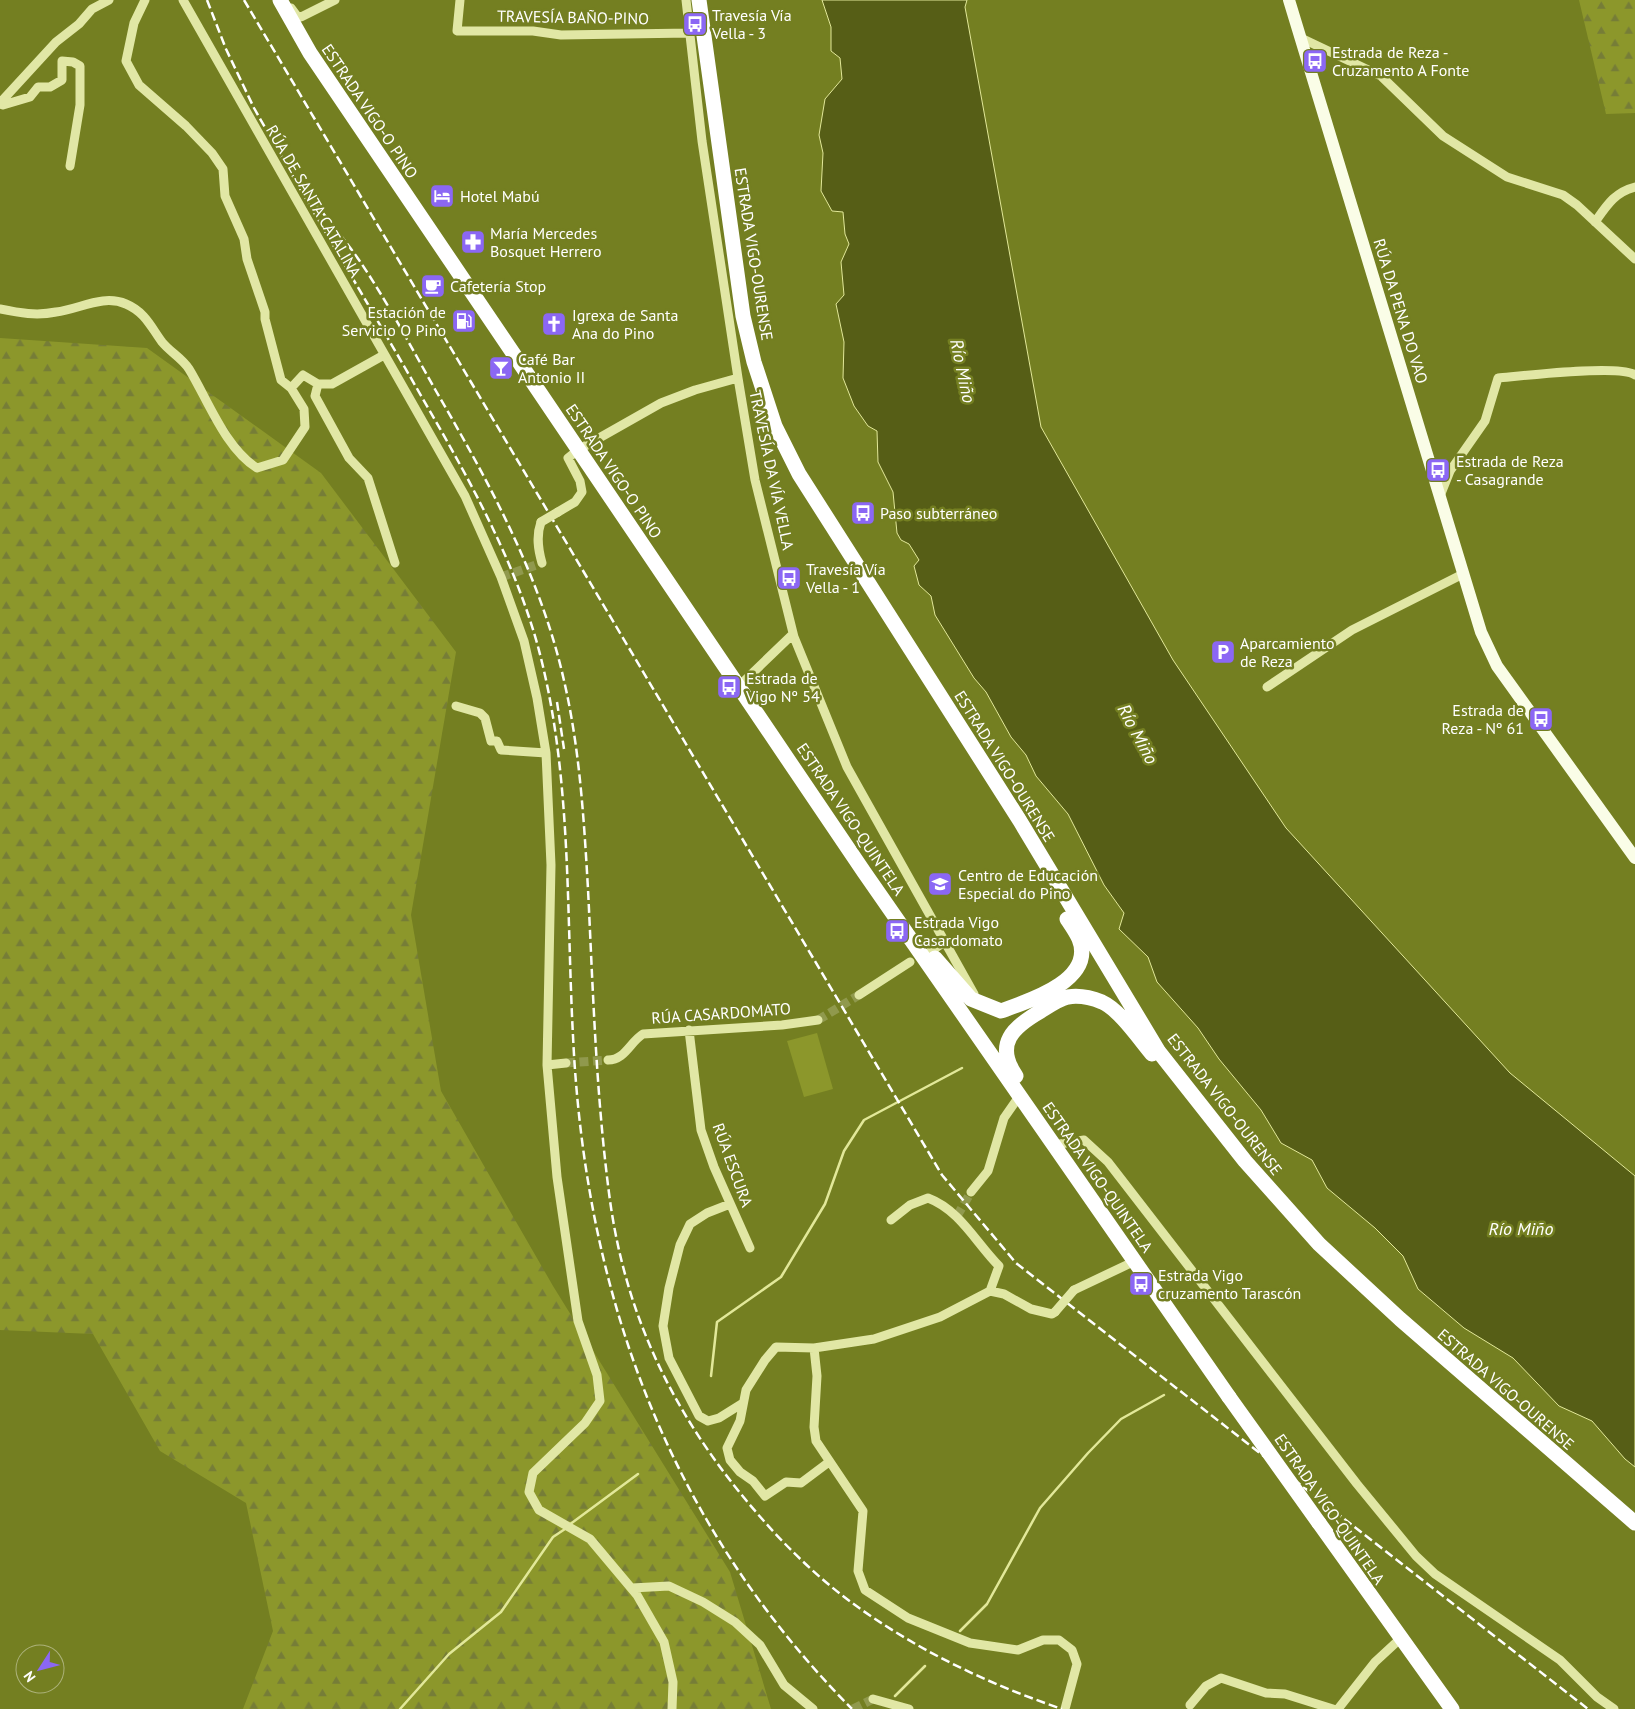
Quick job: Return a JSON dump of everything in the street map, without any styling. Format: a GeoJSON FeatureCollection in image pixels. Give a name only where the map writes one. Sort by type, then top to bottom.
{"type":"FeatureCollection","features":[{"type":"Feature","properties":{"kind":"highway","name":"ESTRADA VIGO-O PINO"},"geometry":{"type":"LineString","coordinates":[[280,0],[298,23],[578,450],[739,686]]}},
{"type":"Feature","properties":{"kind":"highway","name":"ESTRADA VIGO-OURENSE"},"geometry":{"type":"LineString","coordinates":[[699,0],[743,316],[754,362],[775,426],[799,474],[1025,829],[1159,1052],[1244,1161],[1319,1244],[1400,1320],[1635,1522]]}},
{"type":"Feature","properties":{"kind":"highway","name":"ESTRADA VIGO-QUINTELA"},"geometry":{"type":"LineString","coordinates":[[739,686],[864,872],[1230,1398],[1452,1709]]}},
{"type":"Feature","properties":{"kind":"highway"},"geometry":{"type":"LineString","coordinates":[[864,872],[930,952],[972,999],[979,1003],[1001,1011],[1022,1004],[1062,985],[1076,971],[1081,955],[1080,941],[951,713]]}},
{"type":"Feature","properties":{"kind":"highway"},"geometry":{"type":"LineString","coordinates":[[1054,1145],[1049,1126],[1008,1064],[1009,1040],[1014,1029],[1021,1022],[1055,1002],[1068,997],[1085,997],[1104,1003],[1126,1023],[1198,1111],[1244,1161]]}},
{"type":"Feature","properties":{"kind":"highway"},"geometry":{"type":"LineString","coordinates":[[1599,1492],[1635,1527]]}},
{"type":"Feature","properties":{"kind":"highway"},"geometry":{"type":"LineString","coordinates":[[1379,1607],[1456,1709]]}},
{"type":"Feature","properties":{"kind":"main road","name":"RÚA DA PENA DO VAO"},"geometry":{"type":"LineString","coordinates":[[1290,0],[1481,632],[1497,666],[1635,858]]}},
{"type":"Feature","properties":{"kind":"street"},"geometry":{"type":"LineString","coordinates":[[70,166],[80,105],[80,66],[73,62],[62,61],[62,80],[50,87],[38,87],[30,97],[3,105],[0,103],[56,42],[79,24],[92,9],[109,0]]}},
{"type":"Feature","properties":{"kind":"street"},"geometry":{"type":"LineString","coordinates":[[0,309],[24,314],[54,313],[81,307],[103,299],[126,304],[151,322],[162,342],[188,367],[222,428],[251,464],[257,468],[283,460],[306,427],[304,409],[291,388],[281,380],[265,319],[265,312],[247,259],[244,239],[225,196],[223,169],[212,153],[186,126],[139,85],[126,61],[134,23],[145,0]]}},
{"type":"Feature","properties":{"kind":"street","name":"RÚA DE SANTA CATALINA"},"geometry":{"type":"LineString","coordinates":[[183,0],[466,496],[501,577],[526,648],[546,753],[551,865],[547,1065],[557,1177],[578,1321],[597,1375],[600,1401],[585,1423],[532,1473],[529,1492],[539,1510],[590,1540],[632,1588],[664,1642],[673,1682],[672,1709]]}},
{"type":"Feature","properties":{"kind":"street"},"geometry":{"type":"LineString","coordinates":[[288,0],[298,23],[335,0]]}},
{"type":"Feature","properties":{"kind":"street","name":"TRAVESÍA BAÑO-PINO"},"geometry":{"type":"LineString","coordinates":[[460,0],[456,31],[533,31],[560,35],[690,33]]}},
{"type":"Feature","properties":{"kind":"street","name":"TRAVESÍA DA VÍA VELLA"},"geometry":{"type":"LineString","coordinates":[[686,0],[702,141],[755,480],[793,634],[847,766],[979,1003]]}},
{"type":"Feature","properties":{"kind":"street"},"geometry":{"type":"LineString","coordinates":[[1301,38],[1381,76],[1443,136],[1507,177],[1563,195],[1635,259]]}},
{"type":"Feature","properties":{"kind":"street"},"geometry":{"type":"LineString","coordinates":[[1595,222],[1608,203],[1621,190],[1635,187]]}},
{"type":"Feature","properties":{"kind":"street"},"geometry":{"type":"LineString","coordinates":[[291,388],[303,375],[318,384],[332,384],[384,355]]}},
{"type":"Feature","properties":{"kind":"street"},"geometry":{"type":"LineString","coordinates":[[1440,496],[1450,471],[1485,421],[1498,378],[1598,370],[1630,371],[1635,375]]}},
{"type":"Feature","properties":{"kind":"street"},"geometry":{"type":"LineString","coordinates":[[542,563],[538,551],[537,532],[541,522],[575,502],[582,492],[580,482],[568,458],[578,450],[661,403],[695,390],[738,378]]}},
{"type":"Feature","properties":{"kind":"street"},"geometry":{"type":"LineString","coordinates":[[318,384],[315,396],[349,458],[368,478],[395,563]]}},
{"type":"Feature","properties":{"kind":"street"},"geometry":{"type":"LineString","coordinates":[[1267,687],[1352,630],[1463,574]]}},
{"type":"Feature","properties":{"kind":"street"},"geometry":{"type":"LineString","coordinates":[[739,686],[793,634]]}},
{"type":"Feature","properties":{"kind":"street"},"geometry":{"type":"LineString","coordinates":[[456,706],[480,713],[485,718],[491,741],[497,741],[501,750],[546,753]]}},
{"type":"Feature","properties":{"kind":"street"},"geometry":{"type":"LineString","coordinates":[[904,927],[910,951],[910,962]]}},
{"type":"Feature","properties":{"kind":"street"},"geometry":{"type":"LineString","coordinates":[[930,952],[944,942]]}},
{"type":"Feature","properties":{"kind":"street"},"geometry":{"type":"LineString","coordinates":[[910,962],[934,971]]}},
{"type":"Feature","properties":{"kind":"street"},"geometry":{"type":"LineString","coordinates":[[859,995],[910,962]]}},
{"type":"Feature","properties":{"kind":"street","name":"RÚA CASARDOMATO"},"geometry":{"type":"LineString","coordinates":[[608,1060],[614,1060],[621,1056],[637,1038],[644,1034],[782,1025],[818,1020]]}},
{"type":"Feature","properties":{"kind":"street","name":"RÚA ESCURA"},"geometry":{"type":"LineString","coordinates":[[689,1030],[701,1130],[730,1204],[750,1248]]}},
{"type":"Feature","properties":{"kind":"street"},"geometry":{"type":"LineString","coordinates":[[547,1065],[566,1063]]}},
{"type":"Feature","properties":{"kind":"street"},"geometry":{"type":"LineString","coordinates":[[971,1192],[988,1171],[1004,1118],[1020,1095]]}},
{"type":"Feature","properties":{"kind":"street"},"geometry":{"type":"LineString","coordinates":[[1054,1145],[1084,1140],[1108,1162],[1357,1484],[1416,1556],[1435,1574],[1560,1660],[1597,1697],[1614,1709]]}},
{"type":"Feature","properties":{"kind":"street"},"geometry":{"type":"LineString","coordinates":[[891,1220],[910,1205],[928,1198],[943,1204],[957,1216],[999,1266],[990,1292]]}},
{"type":"Feature","properties":{"kind":"street"},"geometry":{"type":"LineString","coordinates":[[730,1204],[707,1213],[690,1224],[680,1245],[669,1288],[664,1326],[668,1358],[699,1416],[708,1421],[719,1418],[743,1403]]}},
{"type":"Feature","properties":{"kind":"street"},"geometry":{"type":"LineString","coordinates":[[829,1462],[801,1483],[786,1482],[766,1496],[730,1460],[728,1448],[740,1421],[746,1390],[765,1360],[776,1347],[814,1348],[874,1340],[940,1317],[990,1292],[1004,1294],[1031,1309],[1052,1314],[1056,1312],[1074,1290],[1135,1261]]}},
{"type":"Feature","properties":{"kind":"street"},"geometry":{"type":"LineString","coordinates":[[814,1348],[816,1376],[814,1426],[816,1441],[863,1512],[858,1571],[865,1590],[908,1618],[970,1643],[1018,1650],[1043,1640],[1059,1640],[1072,1650],[1076,1664],[1067,1705]]}},
{"type":"Feature","properties":{"kind":"street"},"geometry":{"type":"LineString","coordinates":[[632,1588],[669,1586],[703,1602],[735,1622],[760,1645],[784,1685],[813,1709]]}},
{"type":"Feature","properties":{"kind":"street"},"geometry":{"type":"LineString","coordinates":[[1338,1709],[1375,1662],[1401,1638]]}},
{"type":"Feature","properties":{"kind":"street"},"geometry":{"type":"LineString","coordinates":[[1190,1704],[1206,1686],[1221,1678],[1266,1693],[1285,1694],[1333,1709]]}},
{"type":"Feature","properties":{"kind":"street"},"geometry":{"type":"LineString","coordinates":[[873,1699],[909,1709]]}},
{"type":"Feature","properties":{"kind":"green space"},"geometry":{"type":"Polygon","coordinates":[[[1579,0],[1635,0],[1635,113],[1606,114],[1579,0]]]}},
{"type":"Feature","properties":{"kind":"green space"},"geometry":{"type":"Polygon","coordinates":[[[0,338],[147,348],[321,473],[456,652],[411,915],[441,1091],[553,1286],[730,1572],[771,1709],[243,1709],[273,1631],[246,1503],[160,1451],[93,1334],[0,1330],[0,338]]]}},
{"type":"Feature","properties":{"kind":"green space"},"geometry":{"type":"Polygon","coordinates":[[[817,1033],[833,1089],[804,1097],[787,1041],[817,1033]]]}},
{"type":"Feature","properties":{"kind":"water","name":"Río Miño"},"geometry":{"type":"Polygon","coordinates":[[[822,0],[967,0],[965,7],[1041,427],[1173,660],[1286,828],[1510,1073],[1635,1176],[1635,1467],[1625,1459],[1592,1421],[1559,1406],[1513,1358],[1464,1328],[1418,1289],[1403,1256],[1375,1228],[1327,1188],[1312,1160],[1281,1143],[1261,1110],[1219,1059],[1198,1028],[1157,982],[1148,957],[1119,929],[1124,913],[1104,885],[1068,814],[1036,776],[1026,755],[1011,737],[986,692],[974,678],[935,615],[931,596],[919,585],[914,566],[919,560],[909,544],[901,540],[897,533],[893,492],[878,462],[877,431],[868,426],[854,406],[843,378],[844,342],[836,304],[844,295],[841,262],[849,244],[845,234],[843,212],[832,211],[821,191],[823,153],[819,135],[825,99],[842,79],[840,58],[831,51],[831,27],[822,0]]]}},
{"type":"Feature","properties":{"kind":"waterway"},"geometry":{"type":"LineString","coordinates":[[711,1376],[717,1322],[781,1277],[825,1204],[844,1151],[864,1120],[962,1068]]}},
{"type":"Feature","properties":{"kind":"waterway"},"geometry":{"type":"LineString","coordinates":[[960,1631],[987,1604],[1040,1508],[1088,1453],[1121,1419],[1164,1395]]}},
{"type":"Feature","properties":{"kind":"waterway"},"geometry":{"type":"LineString","coordinates":[[569,1525],[638,1474]]}},
{"type":"Feature","properties":{"kind":"waterway"},"geometry":{"type":"LineString","coordinates":[[400,1709],[449,1654],[501,1612],[553,1537],[565,1529]]}},
{"type":"Feature","properties":{"kind":"waterway"},"geometry":{"type":"LineString","coordinates":[[895,1696],[925,1666]]}},
{"type":"Feature","properties":{"kind":"tunnel"},"geometry":{"type":"LineString","coordinates":[[501,577],[542,563]]}},
{"type":"Feature","properties":{"kind":"tunnel"},"geometry":{"type":"LineString","coordinates":[[818,1020],[859,995]]}},
{"type":"Feature","properties":{"kind":"tunnel"},"geometry":{"type":"LineString","coordinates":[[566,1063],[608,1060]]}},
{"type":"Feature","properties":{"kind":"tunnel"},"geometry":{"type":"LineString","coordinates":[[957,1216],[971,1192]]}},
{"type":"Feature","properties":{"kind":"tunnel"},"geometry":{"type":"LineString","coordinates":[[853,1709],[873,1699]]}},
{"type":"Feature","properties":{"kind":"railway"},"geometry":{"type":"LineString","coordinates":[[207,0],[226,49],[254,108],[461,467],[512,570],[537,643],[548,691],[556,740],[566,838],[573,1036],[581,1131],[596,1224],[618,1313],[648,1400],[686,1482],[732,1562],[788,1637],[852,1709]]}},
{"type":"Feature","properties":{"kind":"railway"},"geometry":{"type":"LineString","coordinates":[[244,0],[942,1175],[1016,1263],[1588,1709]]}},
{"type":"Feature","properties":{"kind":"railway"},"geometry":{"type":"LineString","coordinates":[[315,203],[354,253],[399,324],[476,461],[528,570],[543,607],[555,646],[570,710],[581,787],[598,1079],[609,1193],[617,1240],[628,1284],[642,1327],[660,1368],[681,1408],[705,1446],[733,1484],[774,1532],[823,1579],[862,1610],[910,1641],[958,1667],[1062,1709]]}},
{"type":"Feature","properties":{"kind":"railway"},"geometry":{"type":"LineString","coordinates":[[557,702],[564,749]]}},
{"type":"Feature","properties":{"kind":"place","name":"Travesía Vía Vella - 3"},"geometry":{"type":"Point","coordinates":[695,24]}},
{"type":"Feature","properties":{"kind":"place","name":"Estrada de Reza - Cruzamento A Fonte"},"geometry":{"type":"Point","coordinates":[1315,61]}},
{"type":"Feature","properties":{"kind":"place","name":"Hotel Mabú"},"geometry":{"type":"Point","coordinates":[442,196]}},
{"type":"Feature","properties":{"kind":"place","name":"María Mercedes Bosquet Herrero"},"geometry":{"type":"Point","coordinates":[473,242]}},
{"type":"Feature","properties":{"kind":"place","name":"Cafetería Stop"},"geometry":{"type":"Point","coordinates":[433,286]}},
{"type":"Feature","properties":{"kind":"place","name":"Estación de Servicio O Pino"},"geometry":{"type":"Point","coordinates":[464,321]}},
{"type":"Feature","properties":{"kind":"place","name":"Igrexa de Santa Ana do Pino"},"geometry":{"type":"Point","coordinates":[554,324]}},
{"type":"Feature","properties":{"kind":"place","name":"Café Bar Antonio II"},"geometry":{"type":"Point","coordinates":[501,368]}},
{"type":"Feature","properties":{"kind":"place","name":"Estrada de Reza - Casagrande"},"geometry":{"type":"Point","coordinates":[1438,470]}},
{"type":"Feature","properties":{"kind":"place","name":"Paso subterráneo"},"geometry":{"type":"Point","coordinates":[863,513]}},
{"type":"Feature","properties":{"kind":"place","name":"Travesía Vía Vella - 1"},"geometry":{"type":"Point","coordinates":[789,578]}},
{"type":"Feature","properties":{"kind":"place","name":"Aparcamiento de Reza"},"geometry":{"type":"Point","coordinates":[1223,652]}},
{"type":"Feature","properties":{"kind":"place","name":"Estrada de Vigo Nº 54"},"geometry":{"type":"Point","coordinates":[729,687]}},
{"type":"Feature","properties":{"kind":"place","name":"Estrada de Reza - Nº 61"},"geometry":{"type":"Point","coordinates":[1541,719]}},
{"type":"Feature","properties":{"kind":"place","name":"Centro de Educación Especial do Pino"},"geometry":{"type":"Point","coordinates":[940,884]}},
{"type":"Feature","properties":{"kind":"place","name":"Estrada Vigo Casardomato"},"geometry":{"type":"Point","coordinates":[897,931]}},
{"type":"Feature","properties":{"kind":"place","name":"Estrada Vigo cruzamento Tarascón"},"geometry":{"type":"Point","coordinates":[1141,1284]}}]}
